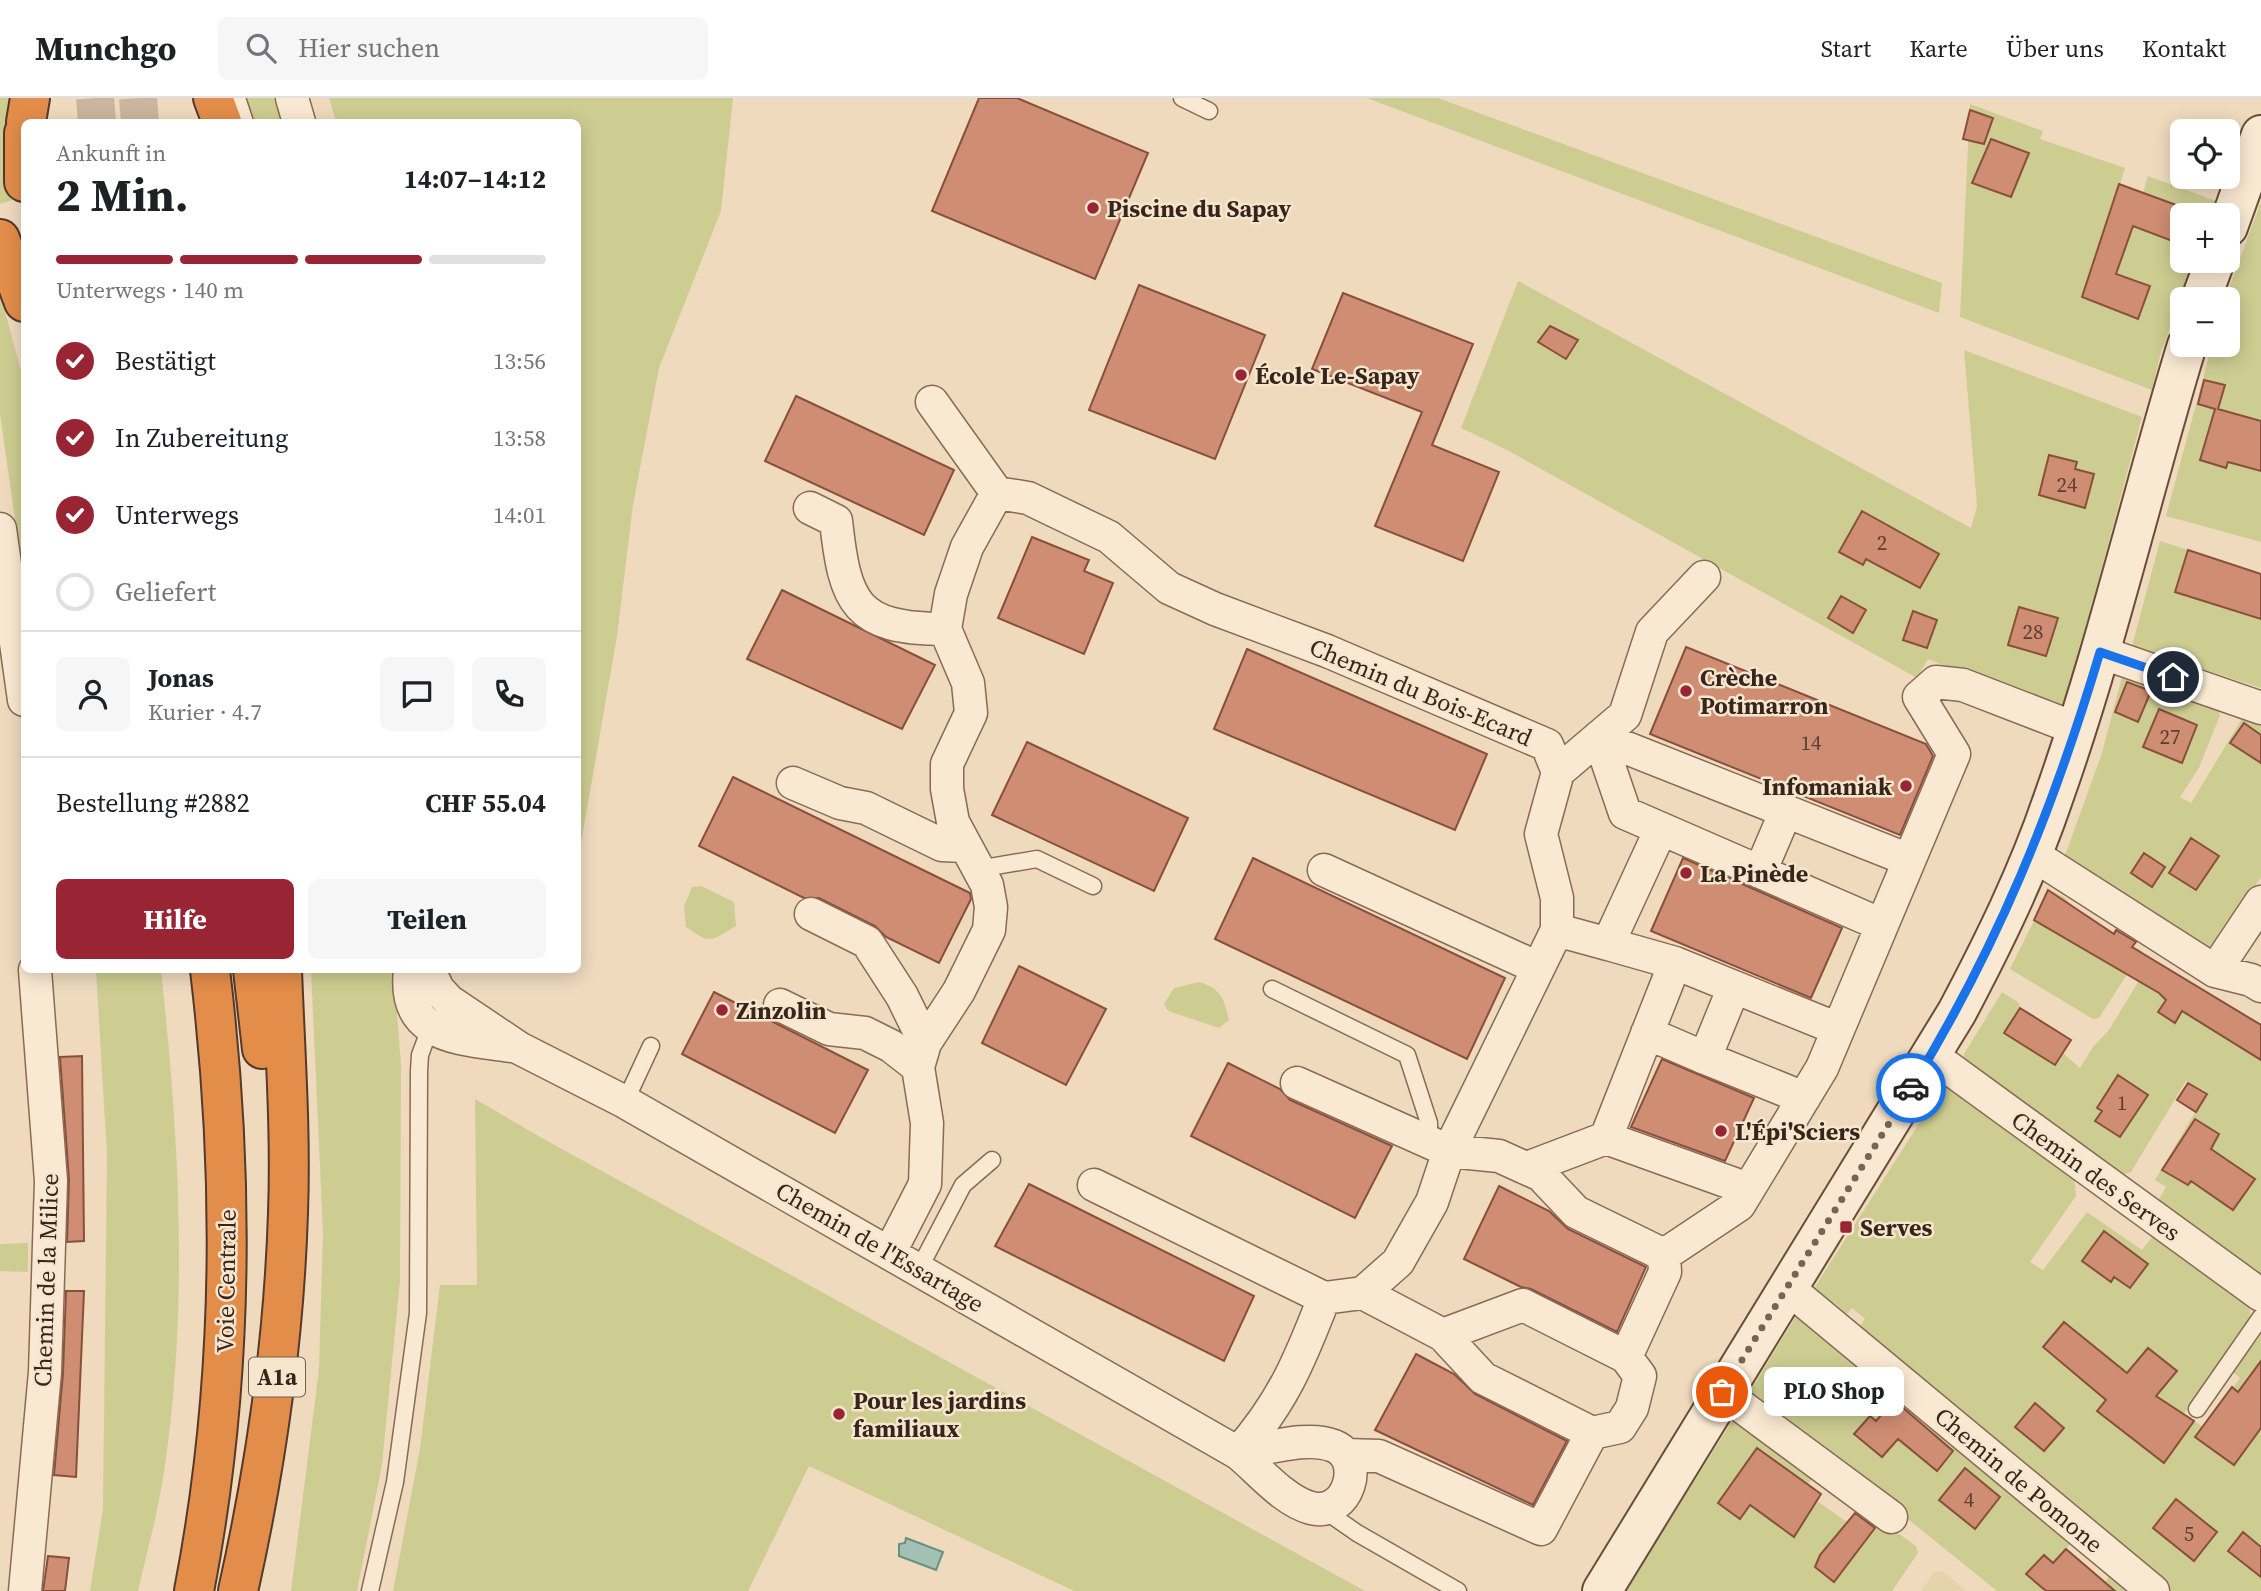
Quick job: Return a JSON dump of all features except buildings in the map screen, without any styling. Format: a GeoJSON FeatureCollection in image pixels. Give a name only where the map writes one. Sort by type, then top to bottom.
{"type":"FeatureCollection","features":[{"type":"Feature","properties":{"kind":"highway"},"geometry":{"type":"LineString","coordinates":[[26,119],[30,98]]}},
{"type":"Feature","properties":{"kind":"highway"},"geometry":{"type":"LineString","coordinates":[[213,98],[221,119]]}},
{"type":"Feature","properties":{"kind":"highway"},"geometry":{"type":"LineString","coordinates":[[0,239],[21,294]]}},
{"type":"Feature","properties":{"kind":"highway","name":"A1a"},"geometry":{"type":"LineString","coordinates":[[189,973],[203,1074],[227,1316]]}},
{"type":"Feature","properties":{"kind":"highway","name":"Voie Centrale"},"geometry":{"type":"LineString","coordinates":[[194,1591],[212,1479],[227,1316],[227,1167],[210,973]]}},
{"type":"Feature","properties":{"kind":"highway","name":"Voie Centrale"},"geometry":{"type":"LineString","coordinates":[[237,1591],[256,1475],[268,1329],[268,1128],[253,973]]}},
{"type":"Feature","properties":{"kind":"highway","name":"A1a"},"geometry":{"type":"LineString","coordinates":[[237,1591],[262,1483],[277,1376],[289,1160],[282,973]]}},
{"type":"Feature","properties":{"kind":"street"},"geometry":{"type":"LineString","coordinates":[[292,98],[298,119]]}},
{"type":"Feature","properties":{"kind":"street"},"geometry":{"type":"LineString","coordinates":[[2237,203],[2261,135]]}},
{"type":"Feature","properties":{"kind":"street"},"geometry":{"type":"LineString","coordinates":[[1602,1591],[1931,1055],[1979,970],[2032,854],[2077,729],[2184,357]]}},
{"type":"Feature","properties":{"kind":"street"},"geometry":{"type":"LineString","coordinates":[[922,1055],[959,991],[989,930],[991,907],[987,885],[953,822],[947,764],[971,713],[968,682],[944,629],[951,594],[967,547],[997,493],[932,402]]}},
{"type":"Feature","properties":{"kind":"street","name":"Chemin du Bois-Ecard"},"geometry":{"type":"LineString","coordinates":[[997,493],[1028,498],[1109,537],[1169,588],[1203,604],[1327,651],[1548,744],[1558,772]]}},
{"type":"Feature","properties":{"kind":"street"},"geometry":{"type":"LineString","coordinates":[[810,508],[836,521],[842,574],[854,600],[876,619],[915,629],[944,629]]}},
{"type":"Feature","properties":{"kind":"street"},"geometry":{"type":"LineString","coordinates":[[0,529],[21,679]]}},
{"type":"Feature","properties":{"kind":"street"},"geometry":{"type":"LineString","coordinates":[[1094,1185],[1324,1298],[1363,1293],[1398,1262],[1432,1202],[1439,1147],[1557,930],[1557,898],[1541,834],[1558,772],[1625,715],[1652,632],[1704,577]]}},
{"type":"Feature","properties":{"kind":"street"},"geometry":{"type":"LineString","coordinates":[[2100,652],[2261,708]]}},
{"type":"Feature","properties":{"kind":"street"},"geometry":{"type":"LineString","coordinates":[[1664,1255],[1739,1205],[1822,1068],[1954,754],[1919,697],[1936,682],[1963,685],[2077,729]]}},
{"type":"Feature","properties":{"kind":"street"},"geometry":{"type":"LineString","coordinates":[[1599,737],[1909,860]]}},
{"type":"Feature","properties":{"kind":"street"},"geometry":{"type":"LineString","coordinates":[[1599,737],[1625,813],[1882,925]]}},
{"type":"Feature","properties":{"kind":"street"},"geometry":{"type":"LineString","coordinates":[[793,783],[840,803],[866,808],[971,858]]}},
{"type":"Feature","properties":{"kind":"street"},"geometry":{"type":"LineString","coordinates":[[1760,872],[1786,811]]}},
{"type":"Feature","properties":{"kind":"street"},"geometry":{"type":"LineString","coordinates":[[1608,944],[1661,829]]}},
{"type":"Feature","properties":{"kind":"street"},"geometry":{"type":"LineString","coordinates":[[2032,854],[2215,971],[2251,980],[2261,986]]}},
{"type":"Feature","properties":{"kind":"street"},"geometry":{"type":"LineString","coordinates":[[1324,870],[1538,968]]}},
{"type":"Feature","properties":{"kind":"street"},"geometry":{"type":"LineString","coordinates":[[2215,971],[2261,902]]}},
{"type":"Feature","properties":{"kind":"street"},"geometry":{"type":"LineString","coordinates":[[811,914],[867,942],[902,996],[922,1055],[927,1123],[926,1184],[890,1252]]}},
{"type":"Feature","properties":{"kind":"street"},"geometry":{"type":"LineString","coordinates":[[1557,930],[1675,963],[1838,1029]]}},
{"type":"Feature","properties":{"kind":"street"},"geometry":{"type":"LineString","coordinates":[[1606,1138],[1675,963]]}},
{"type":"Feature","properties":{"kind":"street","name":"Chemin de la Milice"},"geometry":{"type":"LineString","coordinates":[[25,1591],[45,1372],[51,1181],[34,973]]}},
{"type":"Feature","properties":{"kind":"street"},"geometry":{"type":"LineString","coordinates":[[411,973],[410,1002],[417,1016],[430,1028]]}},
{"type":"Feature","properties":{"kind":"street","name":"Chemin de l'Essartage"},"geometry":{"type":"LineString","coordinates":[[430,973],[438,989],[449,1001],[519,1048],[625,1102],[890,1252],[1238,1452],[1290,1497],[1308,1508],[1324,1510]]}},
{"type":"Feature","properties":{"kind":"street"},"geometry":{"type":"LineString","coordinates":[[1705,1058],[1734,987]]}},
{"type":"Feature","properties":{"kind":"street"},"geometry":{"type":"LineString","coordinates":[[780,1005],[828,1029],[865,1033],[891,1046],[922,1055]]}},
{"type":"Feature","properties":{"kind":"street","name":"Chemin de l'Essartage"},"geometry":{"type":"LineString","coordinates":[[430,1028],[462,1039],[519,1048]]}},
{"type":"Feature","properties":{"kind":"street"},"geometry":{"type":"LineString","coordinates":[[1647,1033],[1804,1098]]}},
{"type":"Feature","properties":{"kind":"street","name":"Chemin des Serves"},"geometry":{"type":"LineString","coordinates":[[1931,1055],[2261,1295]]}},
{"type":"Feature","properties":{"kind":"street"},"geometry":{"type":"LineString","coordinates":[[1297,1083],[1439,1147],[1500,1156],[1541,1174],[1576,1212],[1664,1255]]}},
{"type":"Feature","properties":{"kind":"street"},"geometry":{"type":"LineString","coordinates":[[1527,1168],[1606,1138],[1748,1189]]}},
{"type":"Feature","properties":{"kind":"street"},"geometry":{"type":"LineString","coordinates":[[1626,1357],[1665,1272],[1664,1255]]}},
{"type":"Feature","properties":{"kind":"street","name":"Chemin de Pomone"},"geometry":{"type":"LineString","coordinates":[[1788,1288],[2153,1591]]}},
{"type":"Feature","properties":{"kind":"street"},"geometry":{"type":"LineString","coordinates":[[1363,1293],[1443,1335],[1483,1378],[1592,1433],[1620,1427],[1632,1408],[1640,1376],[1626,1357],[1523,1305],[1443,1335]]}},
{"type":"Feature","properties":{"kind":"street"},"geometry":{"type":"LineString","coordinates":[[1238,1452],[1263,1425],[1285,1391],[1324,1298]]}},
{"type":"Feature","properties":{"kind":"street"},"geometry":{"type":"LineString","coordinates":[[1722,1392],[1891,1517]]}},
{"type":"Feature","properties":{"kind":"street"},"geometry":{"type":"LineString","coordinates":[[1345,1455],[1379,1456],[1541,1530],[1592,1433]]}},
{"type":"Feature","properties":{"kind":"street"},"geometry":{"type":"LineString","coordinates":[[1238,1452],[1318,1441],[1336,1446],[1345,1455],[1351,1468],[1349,1484],[1340,1502],[1324,1510]]}},
{"type":"Feature","properties":{"kind":"lane"},"geometry":{"type":"LineString","coordinates":[[237,98],[244,119]]}},
{"type":"Feature","properties":{"kind":"lane"},"geometry":{"type":"LineString","coordinates":[[1182,98],[1209,111]]}},
{"type":"Feature","properties":{"kind":"lane"},"geometry":{"type":"LineString","coordinates":[[971,858],[1037,859],[1093,886]]}},
{"type":"Feature","properties":{"kind":"lane"},"geometry":{"type":"LineString","coordinates":[[1272,989],[1408,1055],[1439,1147]]}},
{"type":"Feature","properties":{"kind":"lane"},"geometry":{"type":"LineString","coordinates":[[370,1591],[394,1482],[418,1313],[419,1071],[420,1055],[430,1028]]}},
{"type":"Feature","properties":{"kind":"lane"},"geometry":{"type":"LineString","coordinates":[[625,1102],[652,1046]]}},
{"type":"Feature","properties":{"kind":"lane"},"geometry":{"type":"LineString","coordinates":[[919,1269],[963,1185],[992,1160]]}},
{"type":"Feature","properties":{"kind":"lane"},"geometry":{"type":"LineString","coordinates":[[2197,1409],[2261,1317]]}},
{"type":"Feature","properties":{"kind":"lane"},"geometry":{"type":"LineString","coordinates":[[1324,1510],[1357,1534],[1458,1591]]}},
{"type":"Feature","properties":{"kind":"shaded area"},"geometry":{"type":"Polygon","coordinates":[[[906,1538],[943,1552],[936,1570],[899,1556],[899,1544],[905,1543],[906,1538]]]}},
{"type":"Feature","properties":{"kind":"shaded area"},"geometry":{"type":"Polygon","coordinates":[[[1943,1571],[1966,1591],[1921,1591],[1934,1572],[1943,1571]]]}},
{"type":"Feature","properties":{"kind":"green space"},"geometry":{"type":"Polygon","coordinates":[[[0,98],[16,98],[10,168],[12,200],[0,204],[0,98]]]}},
{"type":"Feature","properties":{"kind":"green space"},"geometry":{"type":"Polygon","coordinates":[[[246,98],[279,98],[285,119],[252,119],[246,98]]]}},
{"type":"Feature","properties":{"kind":"green space"},"geometry":{"type":"Polygon","coordinates":[[[329,98],[733,98],[721,211],[659,368],[633,505],[617,636],[581,844],[581,119],[335,119],[329,98]]]}},
{"type":"Feature","properties":{"kind":"green space"},"geometry":{"type":"Polygon","coordinates":[[[1367,98],[1438,98],[1942,283],[1939,313],[1367,98]]]}},
{"type":"Feature","properties":{"kind":"green space"},"geometry":{"type":"Polygon","coordinates":[[[1970,104],[2043,131],[2040,139],[2125,168],[2120,184],[2143,193],[2148,176],[2170,184],[2170,189],[2183,189],[2216,201],[2170,203],[2170,273],[2191,273],[2185,287],[2170,287],[2170,328],[2152,390],[1960,317],[1970,104]]]}},
{"type":"Feature","properties":{"kind":"green space"},"geometry":{"type":"Polygon","coordinates":[[[2261,202],[2261,542],[2166,516],[2209,357],[2240,357],[2240,287],[2229,287],[2235,273],[2240,273],[2240,259],[2261,202]]]}},
{"type":"Feature","properties":{"kind":"green space"},"geometry":{"type":"Polygon","coordinates":[[[1518,281],[1971,528],[1977,506],[1964,350],[2142,417],[2063,713],[1928,659],[1917,678],[1507,450],[1461,428],[1518,281]]]}},
{"type":"Feature","properties":{"kind":"green space"},"geometry":{"type":"Polygon","coordinates":[[[0,293],[21,371],[21,562],[0,414],[0,293]]]}},
{"type":"Feature","properties":{"kind":"green space"},"geometry":{"type":"Polygon","coordinates":[[[2160,541],[2188,550],[2175,592],[2261,619],[2261,688],[2132,646],[2160,541]]]}},
{"type":"Feature","properties":{"kind":"green space"},"geometry":{"type":"Polygon","coordinates":[[[2122,677],[2217,708],[2220,715],[2199,768],[2180,797],[2191,803],[2243,717],[2261,723],[2261,877],[2209,953],[2063,861],[2102,753],[2122,677]]]}},
{"type":"Feature","properties":{"kind":"green space"},"geometry":{"type":"Polygon","coordinates":[[[701,886],[734,902],[736,926],[715,938],[700,936],[686,927],[684,906],[692,887],[701,886]]]}},
{"type":"Feature","properties":{"kind":"green space"},"geometry":{"type":"Polygon","coordinates":[[[2049,890],[2064,897],[2074,908],[2058,934],[2109,965],[2125,941],[2142,951],[2099,1018],[2093,1019],[2010,969],[2049,890]]]}},
{"type":"Feature","properties":{"kind":"green space"},"geometry":{"type":"Polygon","coordinates":[[[2152,959],[2234,1009],[2253,1055],[2261,1060],[2261,1281],[2156,1204],[2166,1187],[2155,1180],[2207,1092],[2186,1081],[2131,1172],[2118,1176],[1963,1063],[1964,1054],[2002,992],[2019,1003],[2020,1008],[2004,1033],[2055,1065],[2063,1053],[2080,1068],[2093,1047],[2109,1030],[2152,959]]]}},
{"type":"Feature","properties":{"kind":"green space"},"geometry":{"type":"Polygon","coordinates":[[[96,973],[161,973],[173,1095],[179,1221],[177,1347],[164,1472],[138,1591],[90,1591],[103,1509],[107,1156],[96,973]]]}},
{"type":"Feature","properties":{"kind":"green space"},"geometry":{"type":"Polygon","coordinates":[[[311,973],[401,973],[395,989],[401,1064],[400,1280],[382,1465],[357,1591],[291,1591],[319,1369],[323,1232],[311,973]]]}},
{"type":"Feature","properties":{"kind":"green space"},"geometry":{"type":"Polygon","coordinates":[[[1199,982],[1217,991],[1223,1000],[1229,1020],[1219,1028],[1168,1011],[1164,1004],[1174,988],[1199,982]]]}},
{"type":"Feature","properties":{"kind":"green space"},"geometry":{"type":"Polygon","coordinates":[[[1945,1083],[2074,1175],[2076,1196],[2030,1262],[2043,1270],[2087,1212],[2142,1250],[2153,1236],[2248,1301],[2251,1318],[2184,1414],[2203,1427],[2240,1378],[2233,1372],[2261,1335],[2261,1591],[2168,1591],[1857,1330],[1865,1319],[1852,1308],[1847,1314],[1833,1302],[1826,1305],[1811,1293],[1945,1083]]]}},
{"type":"Feature","properties":{"kind":"green space"},"geometry":{"type":"Polygon","coordinates":[[[475,1099],[1365,1591],[1074,1591],[809,1466],[748,1591],[393,1591],[420,1449],[440,1285],[477,1285],[475,1099]]]}},
{"type":"Feature","properties":{"kind":"green space"},"geometry":{"type":"Polygon","coordinates":[[[28,1243],[28,1272],[0,1271],[0,1244],[28,1243]]]}},
{"type":"Feature","properties":{"kind":"green space"},"geometry":{"type":"Polygon","coordinates":[[[1800,1310],[1881,1379],[1877,1396],[1889,1406],[1898,1397],[2074,1539],[2066,1549],[2105,1582],[2114,1570],[2130,1591],[1997,1591],[1878,1495],[1754,1405],[1750,1391],[1800,1310]]]}},
{"type":"Feature","properties":{"kind":"green space"},"geometry":{"type":"Polygon","coordinates":[[[1736,1415],[1817,1473],[1807,1485],[1821,1494],[1817,1501],[1847,1522],[1860,1506],[1916,1546],[1918,1553],[1892,1591],[1625,1591],[1736,1415]]]}},
{"type":"Feature","properties":{"kind":"tunnel"},"geometry":{"type":"LineString","coordinates":[[95,98],[97,119]]}},
{"type":"Feature","properties":{"kind":"tunnel"},"geometry":{"type":"LineString","coordinates":[[138,98],[140,119]]}},
{"type":"Feature","properties":{"kind":"way so far"},"geometry":{"type":"LineString","coordinates":[[1722,1392],[1911,1088]]}},
{"type":"Feature","properties":{"kind":"place","name":"Piscine du Sapay"},"geometry":{"type":"Point","coordinates":[1093,208]}},
{"type":"Feature","properties":{"kind":"place","name":"École Le-Sapay"},"geometry":{"type":"Point","coordinates":[1241,375]}},
{"type":"Feature","properties":{"kind":"place","name":"Crèche Potimarron"},"geometry":{"type":"Point","coordinates":[1686,691]}},
{"type":"Feature","properties":{"kind":"place","name":"Infomaniak"},"geometry":{"type":"Point","coordinates":[1906,786]}},
{"type":"Feature","properties":{"kind":"place","name":"La Pinède"},"geometry":{"type":"Point","coordinates":[1686,873]}},
{"type":"Feature","properties":{"kind":"place","name":"Zinzolin"},"geometry":{"type":"Point","coordinates":[722,1010]}},
{"type":"Feature","properties":{"kind":"place","name":"L'Épi'Sciers"},"geometry":{"type":"Point","coordinates":[1721,1131]}},
{"type":"Feature","properties":{"kind":"place","name":"Serves"},"geometry":{"type":"Point","coordinates":[1846,1227]}},
{"type":"Feature","properties":{"kind":"place","name":"PLO Shop"},"geometry":{"type":"Point","coordinates":[1722,1392]}},
{"type":"Feature","properties":{"kind":"place","name":"Pour les jardins familiaux"},"geometry":{"type":"Point","coordinates":[839,1414]}},
{"type":"Feature","properties":{"kind":"route"},"geometry":{"type":"LineString","coordinates":[[1911,1088],[1957,1013],[1999,929],[2032,854],[2053,802],[2100,652],[2173,677]]}}]}
